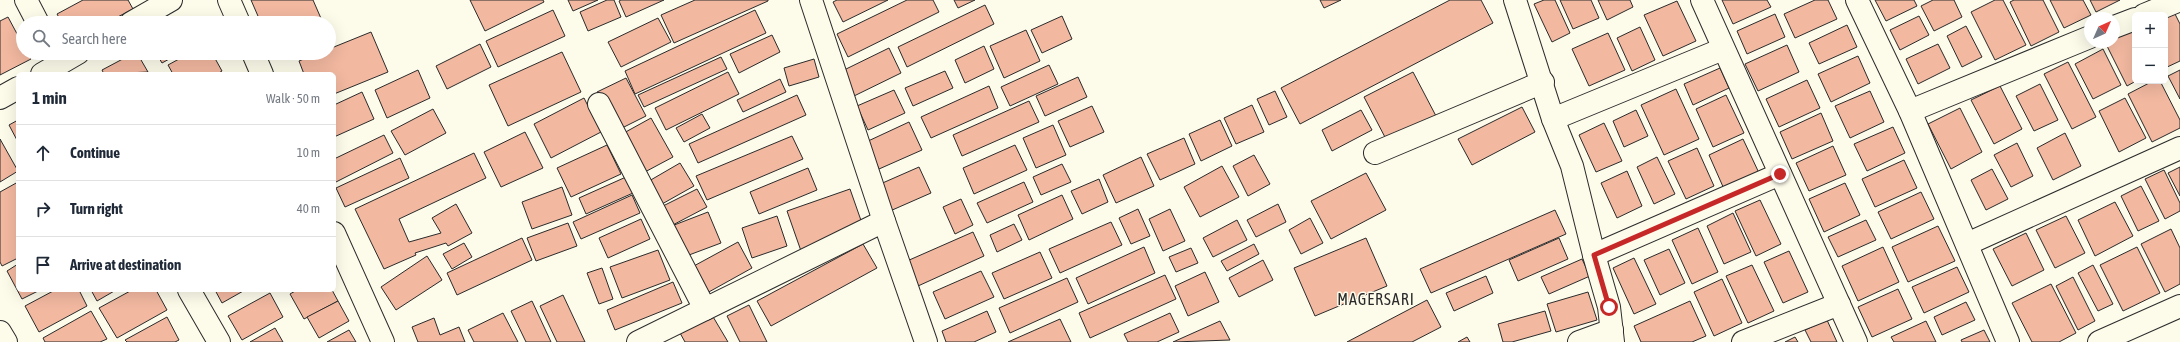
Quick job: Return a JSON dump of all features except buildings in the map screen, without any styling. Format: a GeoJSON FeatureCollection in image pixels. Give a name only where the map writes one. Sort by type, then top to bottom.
{"type":"FeatureCollection","features":[{"type":"Feature","properties":{"kind":"street"},"geometry":{"type":"LineString","coordinates":[[26,0],[34,16]]}},
{"type":"Feature","properties":{"kind":"street"},"geometry":{"type":"LineString","coordinates":[[143,16],[171,0]]}},
{"type":"Feature","properties":{"kind":"street"},"geometry":{"type":"LineString","coordinates":[[229,0],[236,16]]}},
{"type":"Feature","properties":{"kind":"street"},"geometry":{"type":"LineString","coordinates":[[811,0],[884,221],[926,342]]}},
{"type":"Feature","properties":{"kind":"street"},"geometry":{"type":"LineString","coordinates":[[1515,0],[1543,82],[1553,119],[1572,166],[1594,255],[1609,307],[1612,336],[1579,342]]}},
{"type":"Feature","properties":{"kind":"street"},"geometry":{"type":"LineString","coordinates":[[1702,0],[1856,342]]}},
{"type":"Feature","properties":{"kind":"street"},"geometry":{"type":"LineString","coordinates":[[1857,0],[1910,111],[2008,342]]}},
{"type":"Feature","properties":{"kind":"street"},"geometry":{"type":"LineString","coordinates":[[2151,12],[2180,0]]}},
{"type":"Feature","properties":{"kind":"street"},"geometry":{"type":"LineString","coordinates":[[2120,25],[2132,20]]}},
{"type":"Feature","properties":{"kind":"street"},"geometry":{"type":"LineString","coordinates":[[1910,111],[2084,39]]}},
{"type":"Feature","properties":{"kind":"street"},"geometry":{"type":"LineString","coordinates":[[1553,119],[1723,49]]}},
{"type":"Feature","properties":{"kind":"street"},"geometry":{"type":"LineString","coordinates":[[55,66],[66,60]]}},
{"type":"Feature","properties":{"kind":"street"},"geometry":{"type":"LineString","coordinates":[[256,60],[261,72]]}},
{"type":"Feature","properties":{"kind":"street"},"geometry":{"type":"LineString","coordinates":[[1374,153],[1543,82]]}},
{"type":"Feature","properties":{"kind":"street"},"geometry":{"type":"LineString","coordinates":[[0,98],[16,89]]}},
{"type":"Feature","properties":{"kind":"street"},"geometry":{"type":"LineString","coordinates":[[599,104],[705,309]]}},
{"type":"Feature","properties":{"kind":"street"},"geometry":{"type":"LineString","coordinates":[[1967,244],[2180,148]]}},
{"type":"Feature","properties":{"kind":"street"},"geometry":{"type":"LineString","coordinates":[[1594,255],[1780,174]]}},
{"type":"Feature","properties":{"kind":"street"},"geometry":{"type":"LineString","coordinates":[[638,342],[884,221]]}},
{"type":"Feature","properties":{"kind":"street"},"geometry":{"type":"LineString","coordinates":[[336,237],[384,342]]}},
{"type":"Feature","properties":{"kind":"street"},"geometry":{"type":"LineString","coordinates":[[190,292],[219,342]]}},
{"type":"Feature","properties":{"kind":"street"},"geometry":{"type":"LineString","coordinates":[[1743,342],[1839,304]]}},
{"type":"Feature","properties":{"kind":"street"},"geometry":{"type":"LineString","coordinates":[[2099,342],[2180,306]]}},
{"type":"Feature","properties":{"kind":"street"},"geometry":{"type":"LineString","coordinates":[[0,332],[6,342]]}},
{"type":"Feature","properties":{"kind":"district","name":"MAGERSARI"},"geometry":{"type":"Point","coordinates":[1376,299]}},
{"type":"Feature","properties":{"kind":"route"},"geometry":{"type":"LineString","coordinates":[[1609,307],[1594,255],[1780,174]]}}]}
